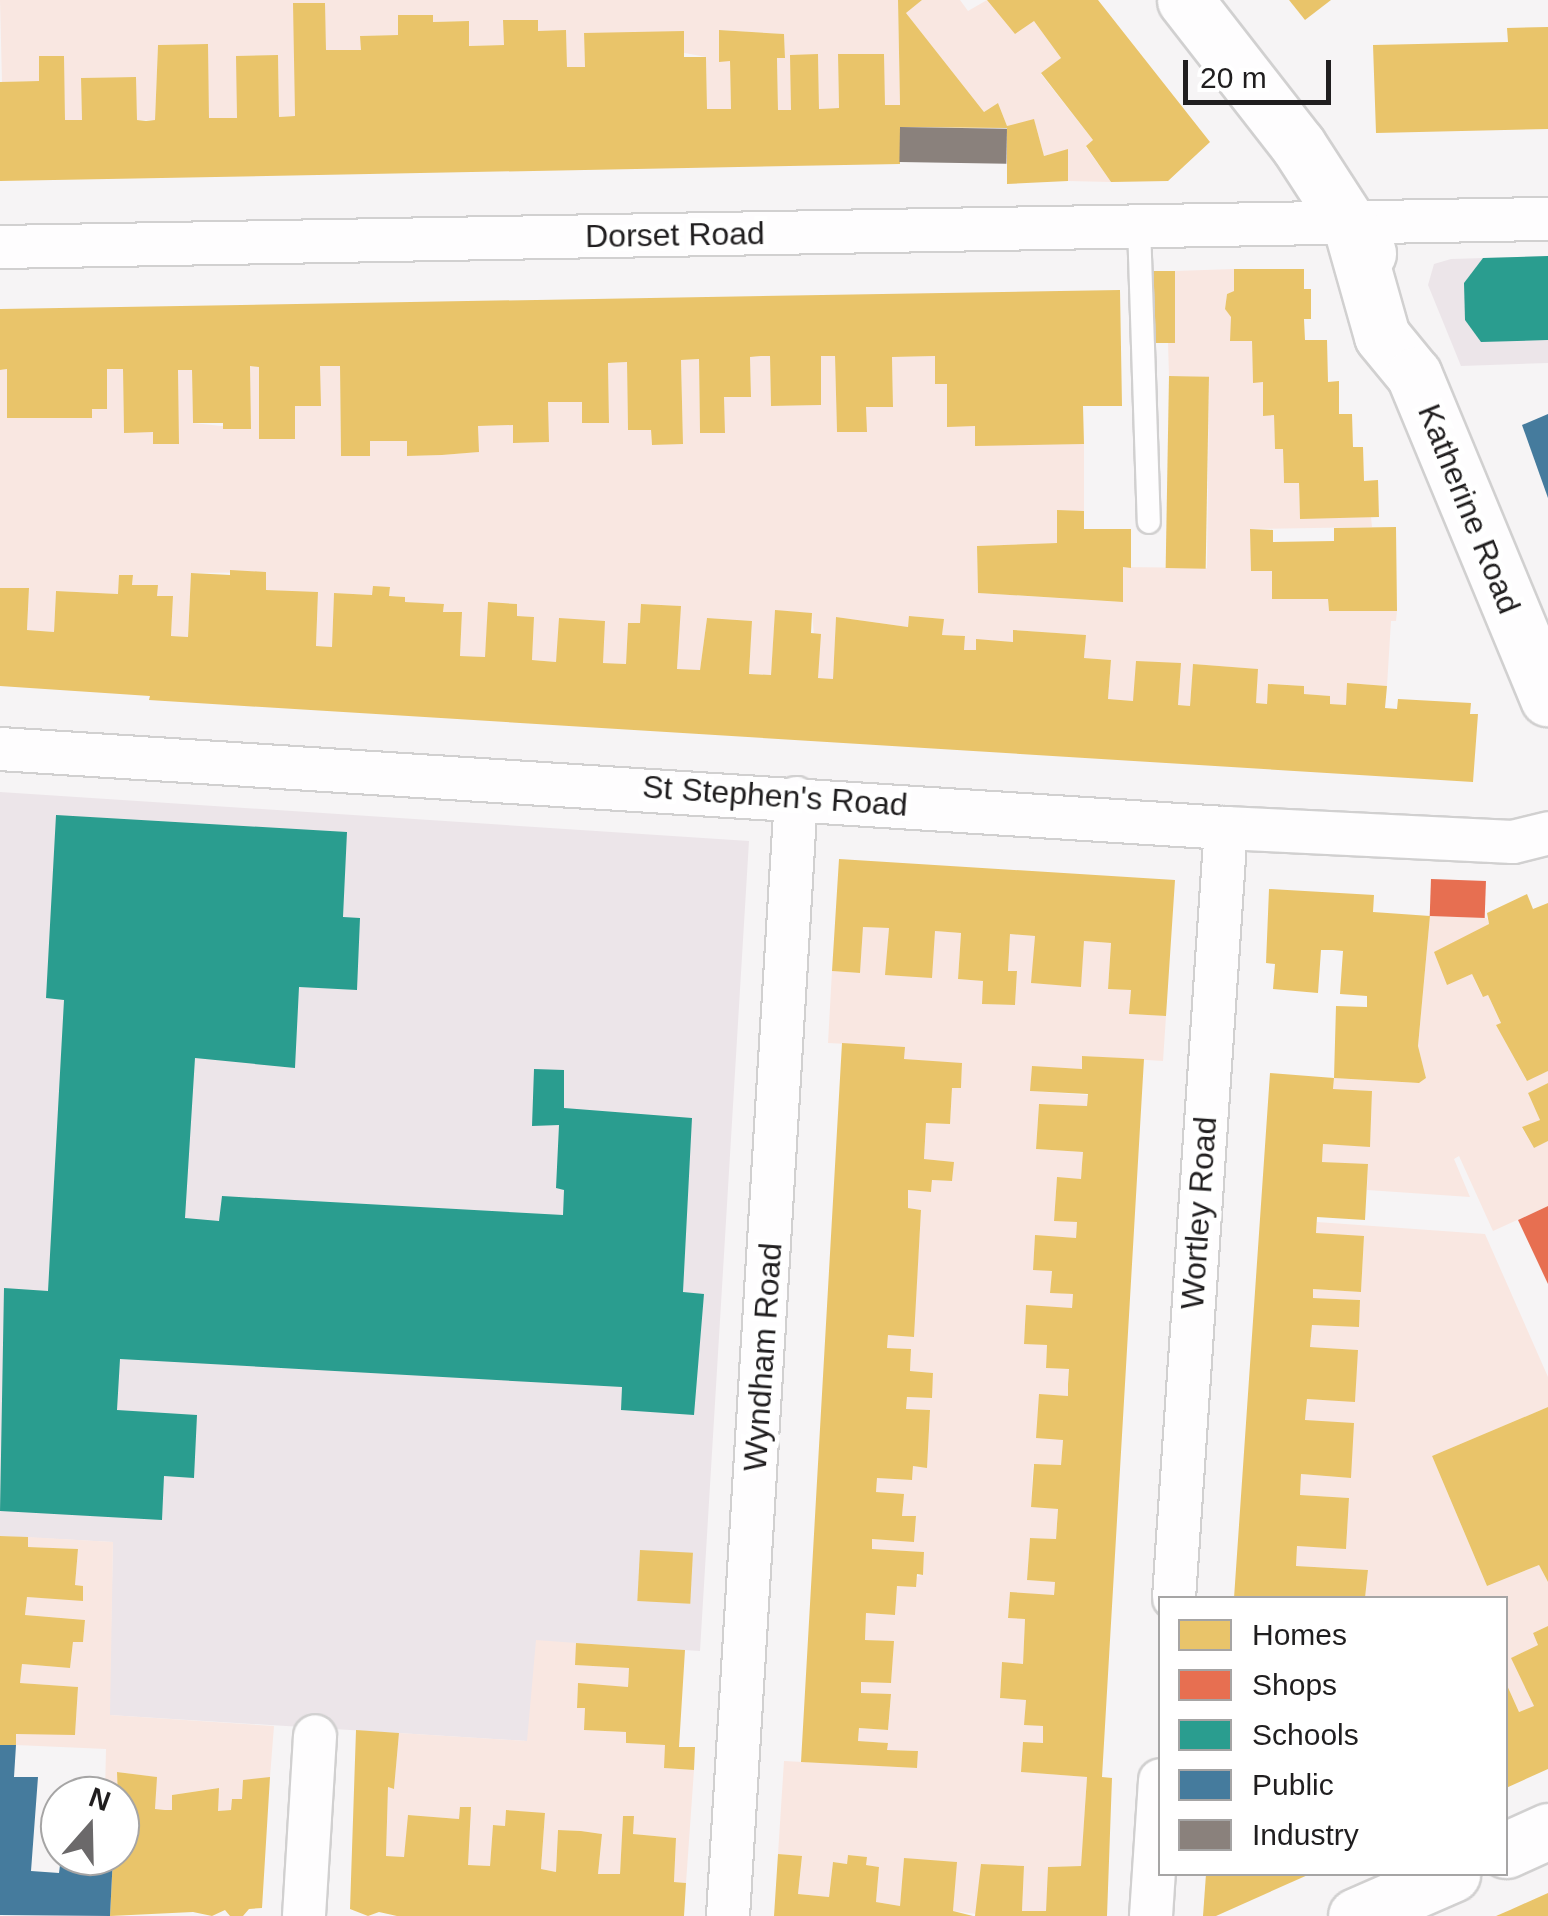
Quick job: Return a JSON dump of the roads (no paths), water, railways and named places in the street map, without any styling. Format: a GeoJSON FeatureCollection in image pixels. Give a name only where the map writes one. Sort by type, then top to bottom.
{"type":"FeatureCollection","features":[{"type":"Feature","properties":{"kind":"main road","name":"Katherine Road"},"geometry":{"type":"LineString","coordinates":[[1185,0],[1298,145],[1410,324],[1414,375],[1548,698]]}},
{"type":"Feature","properties":{"kind":"main road"},"geometry":{"type":"LineString","coordinates":[[1508,1849],[1548,1831]]}},
{"type":"Feature","properties":{"kind":"main road"},"geometry":{"type":"LineString","coordinates":[[1356,1916],[1447,1876]]}},
{"type":"Feature","properties":{"kind":"street","name":"Dorset Road"},"geometry":{"type":"LineString","coordinates":[[0,247],[1548,219]]}},
{"type":"Feature","properties":{"kind":"street","name":"St Stephen's Road"},"geometry":{"type":"LineString","coordinates":[[0,749],[1226,828],[1512,842],[1548,833]]}},
{"type":"Feature","properties":{"kind":"street","name":"Wyndham Road"},"geometry":{"type":"LineString","coordinates":[[728,1916],[796,798]]}},
{"type":"Feature","properties":{"kind":"street","name":"Wortley Road"},"geometry":{"type":"LineString","coordinates":[[1174,1596],[1226,828]]}},
{"type":"Feature","properties":{"kind":"street"},"geometry":{"type":"LineString","coordinates":[[304,1916],[315,1736]]}},
{"type":"Feature","properties":{"kind":"street"},"geometry":{"type":"LineString","coordinates":[[1151,1916],[1158,1810]]}},
{"type":"Feature","properties":{"kind":"lane"},"geometry":{"type":"LineString","coordinates":[[1138,226],[1149,522]]}}]}
